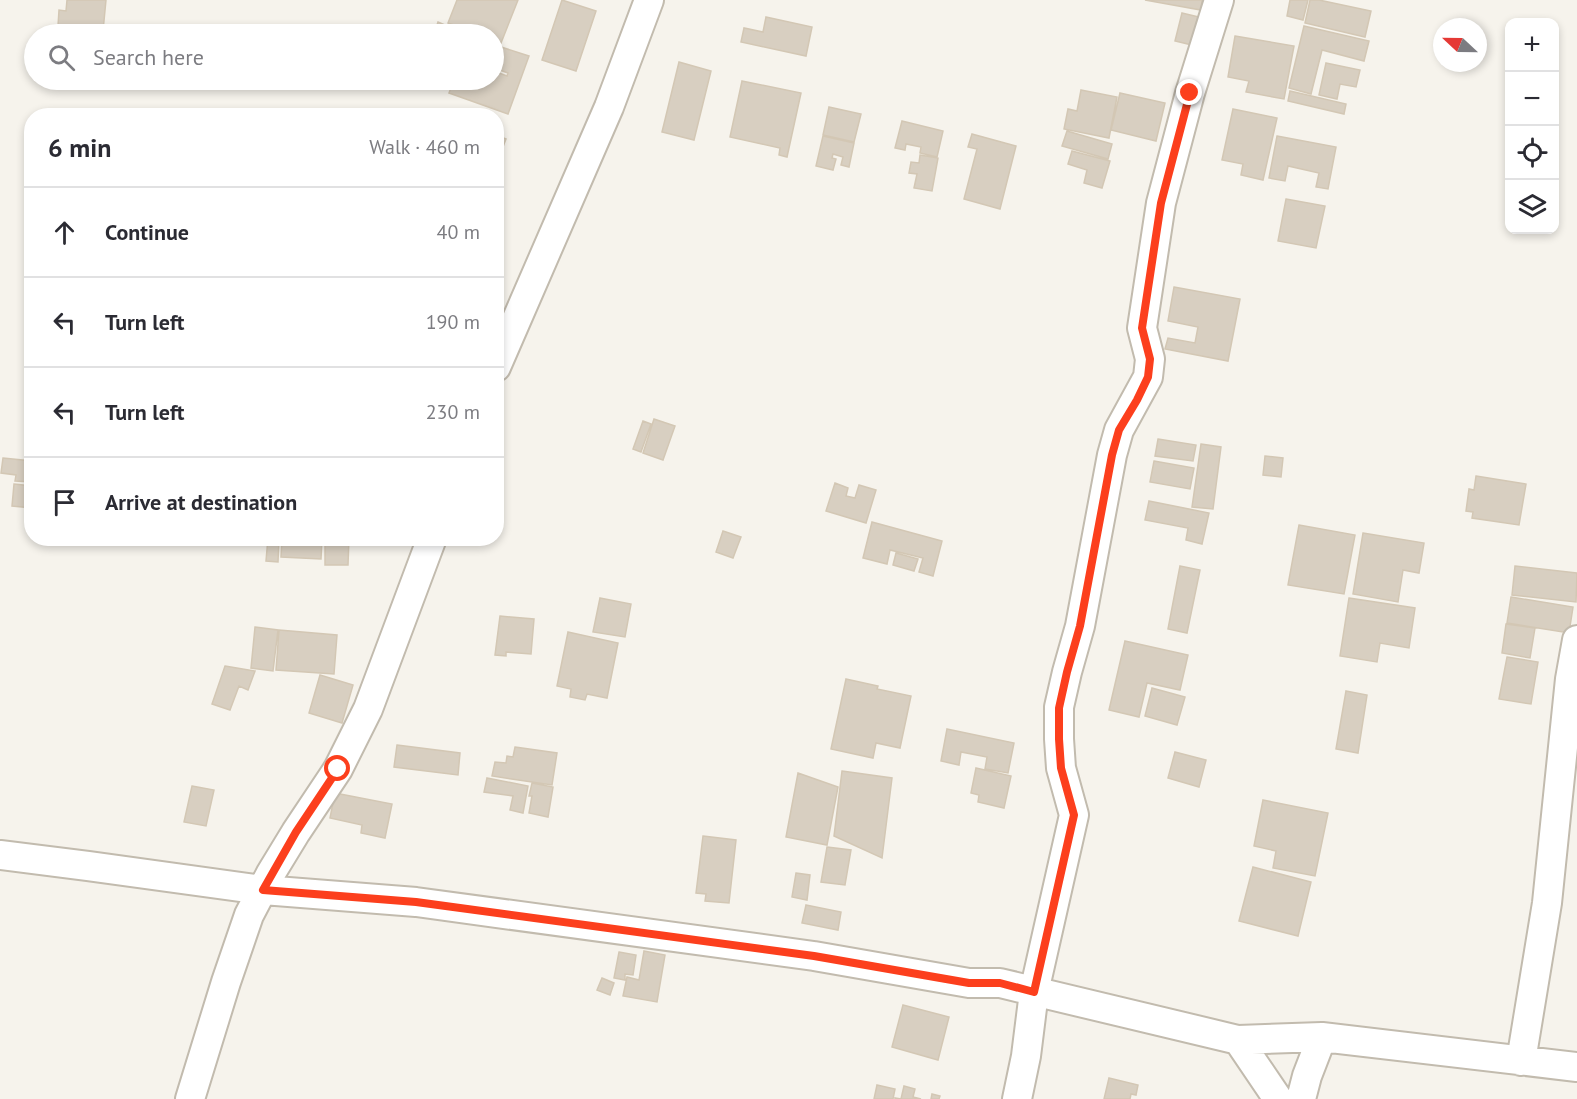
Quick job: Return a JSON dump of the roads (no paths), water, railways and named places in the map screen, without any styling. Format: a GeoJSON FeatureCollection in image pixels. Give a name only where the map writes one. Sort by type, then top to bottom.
{"type":"FeatureCollection","features":[{"type":"Feature","properties":{"kind":"street"},"geometry":{"type":"LineString","coordinates":[[504,349],[609,107],[649,0]]}},
{"type":"Feature","properties":{"kind":"street"},"geometry":{"type":"LineString","coordinates":[[1017,1099],[1026,1056],[1034,992],[1074,815],[1061,768],[1059,708],[1080,626],[1112,455],[1119,430],[1148,377],[1150,359],[1142,328],[1161,203],[1190,93],[1219,0]]}},
{"type":"Feature","properties":{"kind":"street"},"geometry":{"type":"LineString","coordinates":[[190,1099],[249,915],[296,832],[338,769],[368,709],[429,546]]}},
{"type":"Feature","properties":{"kind":"street"},"geometry":{"type":"LineString","coordinates":[[1521,1061],[1547,903],[1570,679],[1577,640]]}},
{"type":"Feature","properties":{"kind":"street"},"geometry":{"type":"LineString","coordinates":[[0,855],[263,890],[428,904],[814,956],[969,983],[1000,983],[1238,1040],[1322,1036],[1577,1068]]}},
{"type":"Feature","properties":{"kind":"street"},"geometry":{"type":"LineString","coordinates":[[1301,1099],[1322,1036]]}},
{"type":"Feature","properties":{"kind":"street"},"geometry":{"type":"LineString","coordinates":[[1238,1040],[1278,1099]]}}]}
